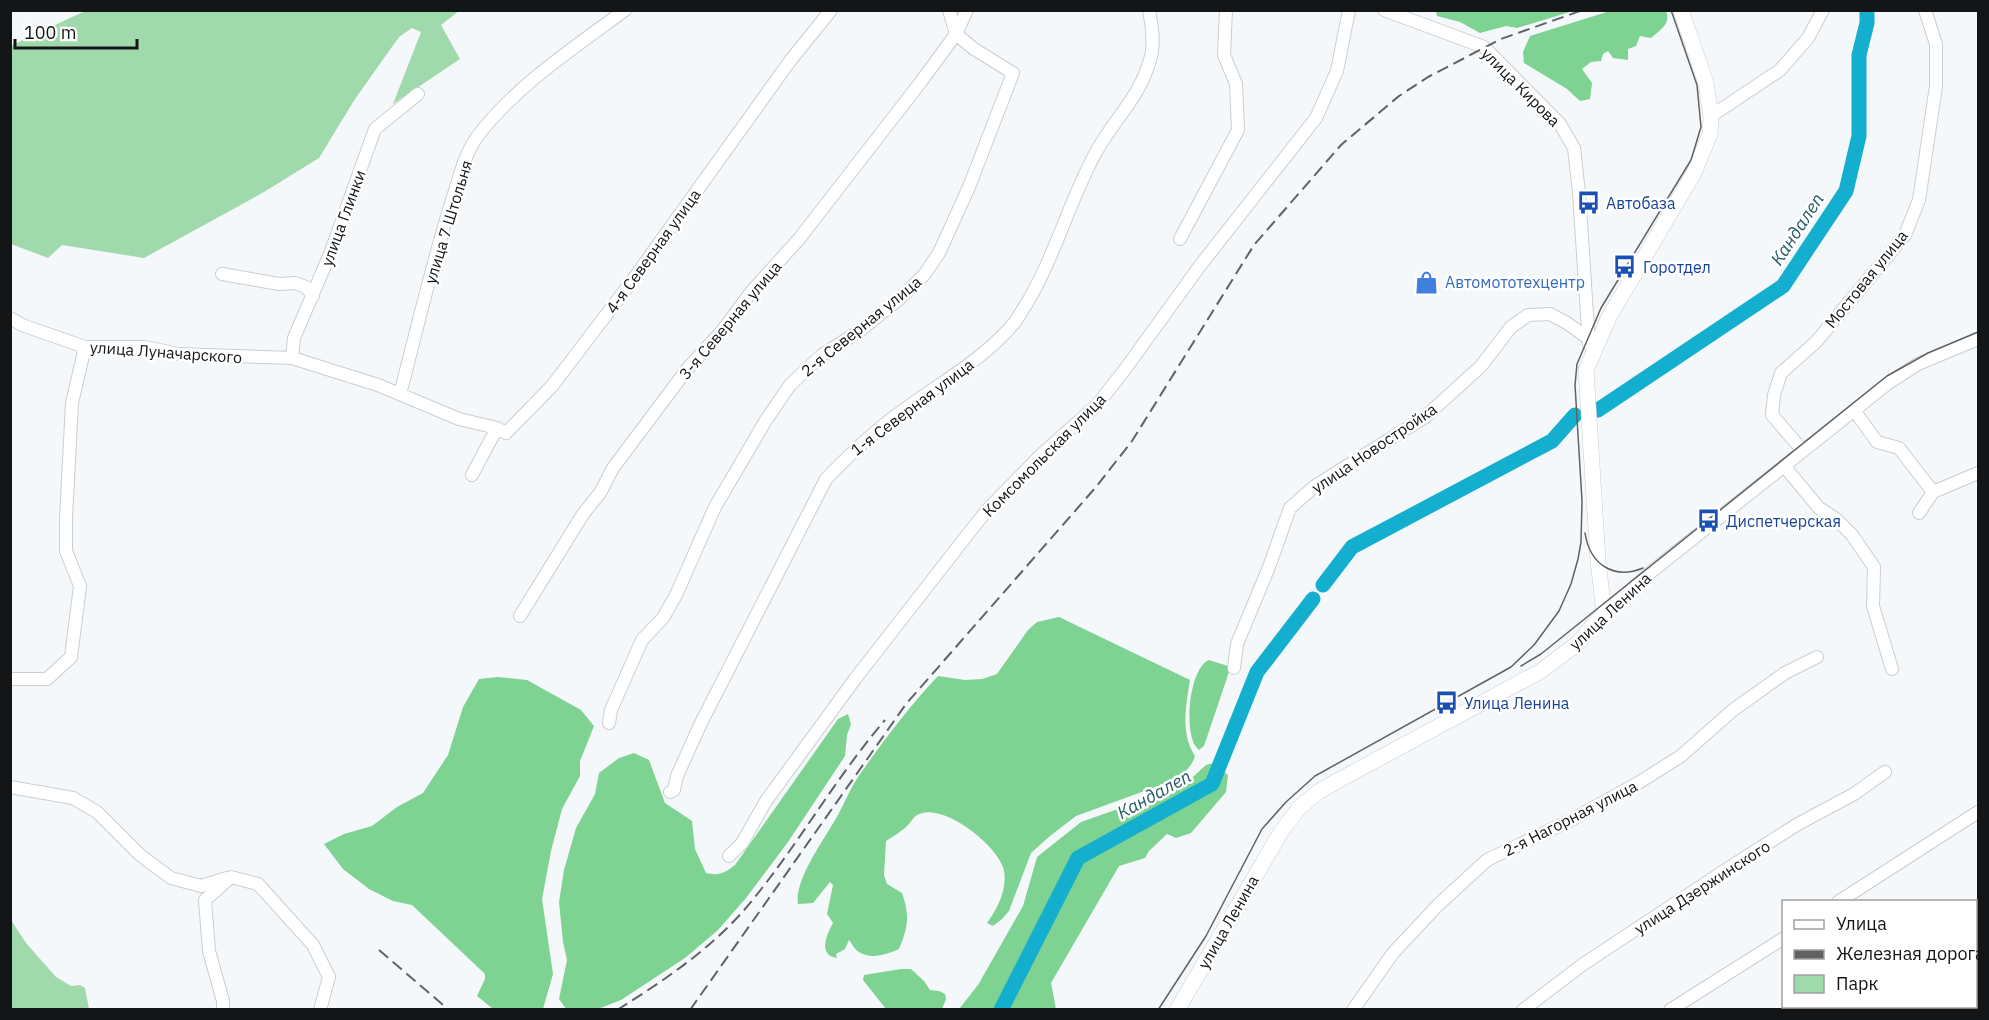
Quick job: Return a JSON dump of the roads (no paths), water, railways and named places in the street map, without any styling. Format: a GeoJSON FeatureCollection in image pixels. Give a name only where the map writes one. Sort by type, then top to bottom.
{"type":"FeatureCollection","features":[{"type":"Feature","properties":{"kind":"main road","name":"улица Кирова"},"geometry":{"type":"LineString","coordinates":[[1604,613],[1598,561],[1586,370],[1609,317],[1694,172],[1710,134],[1711,116],[1706,83],[1681,10]]}},
{"type":"Feature","properties":{"kind":"main road","name":"улица Ленина"},"geometry":{"type":"LineString","coordinates":[[1177,1010],[1261,864],[1299,808],[1318,792],[1339,780],[1541,671],[1578,643],[1604,613]]}},
{"type":"Feature","properties":{"kind":"street","name":"улица 7 Штольня"},"geometry":{"type":"LineString","coordinates":[[400,394],[444,225],[466,157],[476,138],[502,109],[549,66],[625,10]]}},
{"type":"Feature","properties":{"kind":"street","name":"4-я Северная улица"},"geometry":{"type":"LineString","coordinates":[[497,428],[506,433],[552,386],[632,281],[790,61],[831,10]]}},
{"type":"Feature","properties":{"kind":"street"},"geometry":{"type":"LineString","coordinates":[[949,10],[956,34]]}},
{"type":"Feature","properties":{"kind":"street","name":"3-я Северная улица"},"geometry":{"type":"LineString","coordinates":[[520,616],[583,514],[600,493],[613,468],[688,368],[799,239],[956,34],[967,10]]}},
{"type":"Feature","properties":{"kind":"street","name":"1-я Северная улица"},"geometry":{"type":"LineString","coordinates":[[670,792],[674,790],[677,776],[701,723],[826,479],[851,453],[900,412],[977,358],[1015,322],[1038,284],[1056,245],[1074,196],[1096,151],[1138,91],[1151,58],[1152,27],[1149,10]]}},
{"type":"Feature","properties":{"kind":"street"},"geometry":{"type":"LineString","coordinates":[[1180,239],[1238,130],[1236,84],[1224,55],[1226,10]]}},
{"type":"Feature","properties":{"kind":"street","name":"Комсомольская улица"},"geometry":{"type":"LineString","coordinates":[[729,856],[742,843],[766,801],[855,679],[968,534],[988,509],[1041,455],[1098,405],[1199,267],[1316,118],[1336,71],[1349,10]]}},
{"type":"Feature","properties":{"kind":"street","name":"улица Кирова"},"geometry":{"type":"LineString","coordinates":[[1383,10],[1484,47],[1560,124],[1574,148],[1588,339],[1586,370]]}},
{"type":"Feature","properties":{"kind":"street"},"geometry":{"type":"LineString","coordinates":[[1711,116],[1780,70],[1808,38],[1822,10]]}},
{"type":"Feature","properties":{"kind":"street","name":"Мостовая улица"},"geometry":{"type":"LineString","coordinates":[[1803,451],[1772,415],[1774,395],[1781,373],[1816,342],[1905,235],[1919,200],[1936,86],[1936,45],[1924,10]]}},
{"type":"Feature","properties":{"kind":"street","name":"2-я Северная улица"},"geometry":{"type":"LineString","coordinates":[[609,723],[611,710],[642,640],[663,618],[676,595],[715,507],[766,420],[790,385],[822,355],[858,332],[898,300],[924,275],[939,253],[969,187],[1012,73],[974,50],[956,34]]}},
{"type":"Feature","properties":{"kind":"street","name":"улица Глинки"},"geometry":{"type":"LineString","coordinates":[[292,358],[294,338],[330,254],[375,129],[418,94]]}},
{"type":"Feature","properties":{"kind":"street"},"geometry":{"type":"LineString","coordinates":[[222,274],[279,284],[295,283],[306,287],[313,296]]}},
{"type":"Feature","properties":{"kind":"street","name":"улица Новостройка"},"geometry":{"type":"LineString","coordinates":[[1234,668],[1237,644],[1269,567],[1290,508],[1315,486],[1425,417],[1481,366],[1511,327],[1528,315],[1550,314],[1567,323],[1588,339]]}},
{"type":"Feature","properties":{"kind":"street","name":"улица Луначарского"},"geometry":{"type":"LineString","coordinates":[[10,318],[22,325],[85,347],[145,347],[179,354],[292,358]]}},
{"type":"Feature","properties":{"kind":"street","name":"улица Ленина"},"geometry":{"type":"LineString","coordinates":[[1604,613],[1651,572],[1902,373],[1978,339]]}},
{"type":"Feature","properties":{"kind":"street"},"geometry":{"type":"LineString","coordinates":[[10,679],[47,679],[71,657],[80,586],[66,551],[66,518],[72,403],[85,347]]}},
{"type":"Feature","properties":{"kind":"street"},"geometry":{"type":"LineString","coordinates":[[292,358],[400,394],[459,419],[497,428],[472,475]]}},
{"type":"Feature","properties":{"kind":"street"},"geometry":{"type":"LineString","coordinates":[[1854,410],[1877,442],[1899,448],[1933,492]]}},
{"type":"Feature","properties":{"kind":"street"},"geometry":{"type":"LineString","coordinates":[[1784,466],[1819,508],[1836,519],[1852,535],[1874,567],[1873,606],[1892,669]]}},
{"type":"Feature","properties":{"kind":"street"},"geometry":{"type":"LineString","coordinates":[[1919,513],[1933,492],[1978,473]]}},
{"type":"Feature","properties":{"kind":"street","name":"2-я Нагорная улица"},"geometry":{"type":"LineString","coordinates":[[1353,1010],[1393,953],[1438,905],[1487,860],[1573,819],[1638,783],[1681,756],[1733,710],[1785,673],[1817,657]]}},
{"type":"Feature","properties":{"kind":"street","name":"улица Дзержинского"},"geometry":{"type":"LineString","coordinates":[[1523,1010],[1582,965],[1730,867],[1798,824],[1854,794],[1885,772]]}},
{"type":"Feature","properties":{"kind":"street"},"geometry":{"type":"LineString","coordinates":[[10,787],[73,798],[97,812],[140,855],[171,878],[201,886],[231,877],[258,884],[313,945],[329,977],[320,1010]]}},
{"type":"Feature","properties":{"kind":"street"},"geometry":{"type":"LineString","coordinates":[[1841,900],[1978,812]]}},
{"type":"Feature","properties":{"kind":"street"},"geometry":{"type":"LineString","coordinates":[[223,1010],[223,1000],[209,951],[205,900],[231,877]]}},
{"type":"Feature","properties":{"kind":"street"},"geometry":{"type":"LineString","coordinates":[[1670,1010],[1782,939]]}},
{"type":"Feature","properties":{"kind":"waterway","name":"Кандалеп"},"geometry":{"type":"LineString","coordinates":[[1598,410],[1783,286],[1846,191],[1859,136],[1859,55],[1867,23],[1867,10]]}},
{"type":"Feature","properties":{"kind":"waterway","name":"Кандалеп"},"geometry":{"type":"LineString","coordinates":[[1323,585],[1352,547],[1552,441],[1575,415]]}},
{"type":"Feature","properties":{"kind":"waterway","name":"Кандалеп"},"geometry":{"type":"LineString","coordinates":[[1001,1010],[1078,858],[1212,784],[1257,672],[1313,599]]}},
{"type":"Feature","properties":{"kind":"tram line"},"geometry":{"type":"LineString","coordinates":[[1158,1010],[1206,936],[1262,829],[1286,802],[1315,776],[1511,667],[1534,645],[1559,611],[1571,584],[1581,542],[1582,501],[1575,385],[1577,364],[1601,308],[1691,160],[1701,127],[1697,85],[1671,10]]}},
{"type":"Feature","properties":{"kind":"tram line"},"geometry":{"type":"LineString","coordinates":[[1521,666],[1541,654],[1887,376],[1928,353],[1978,332]]}},
{"type":"Feature","properties":{"kind":"tram line"},"geometry":{"type":"LineString","coordinates":[[1585,533],[1592,554],[1605,567],[1622,572],[1643,568]]}},
{"type":"Feature","properties":{"kind":"railway"},"geometry":{"type":"LineString","coordinates":[[690,1010],[906,704],[1096,487],[1132,441],[1254,245],[1341,145],[1399,96],[1428,77],[1501,39],[1583,10]]}},
{"type":"Feature","properties":{"kind":"railway"},"geometry":{"type":"LineString","coordinates":[[617,1010],[691,960],[740,914],[772,875],[851,763],[885,720]]}},
{"type":"Feature","properties":{"kind":"railway"},"geometry":{"type":"LineString","coordinates":[[379,950],[449,1010]]}},
{"type":"Feature","properties":{"kind":"place","name":"Автобаза"},"geometry":{"type":"Point","coordinates":[1588,203]}},
{"type":"Feature","properties":{"kind":"place","name":"Горотдел"},"geometry":{"type":"Point","coordinates":[1625,267]}},
{"type":"Feature","properties":{"kind":"place","name":"Автомототехцентр"},"geometry":{"type":"Point","coordinates":[1427,282]}},
{"type":"Feature","properties":{"kind":"place","name":"Диспетчерская"},"geometry":{"type":"Point","coordinates":[1708,521]}},
{"type":"Feature","properties":{"kind":"place","name":"Улица Ленина"},"geometry":{"type":"Point","coordinates":[1446,703]}}]}
